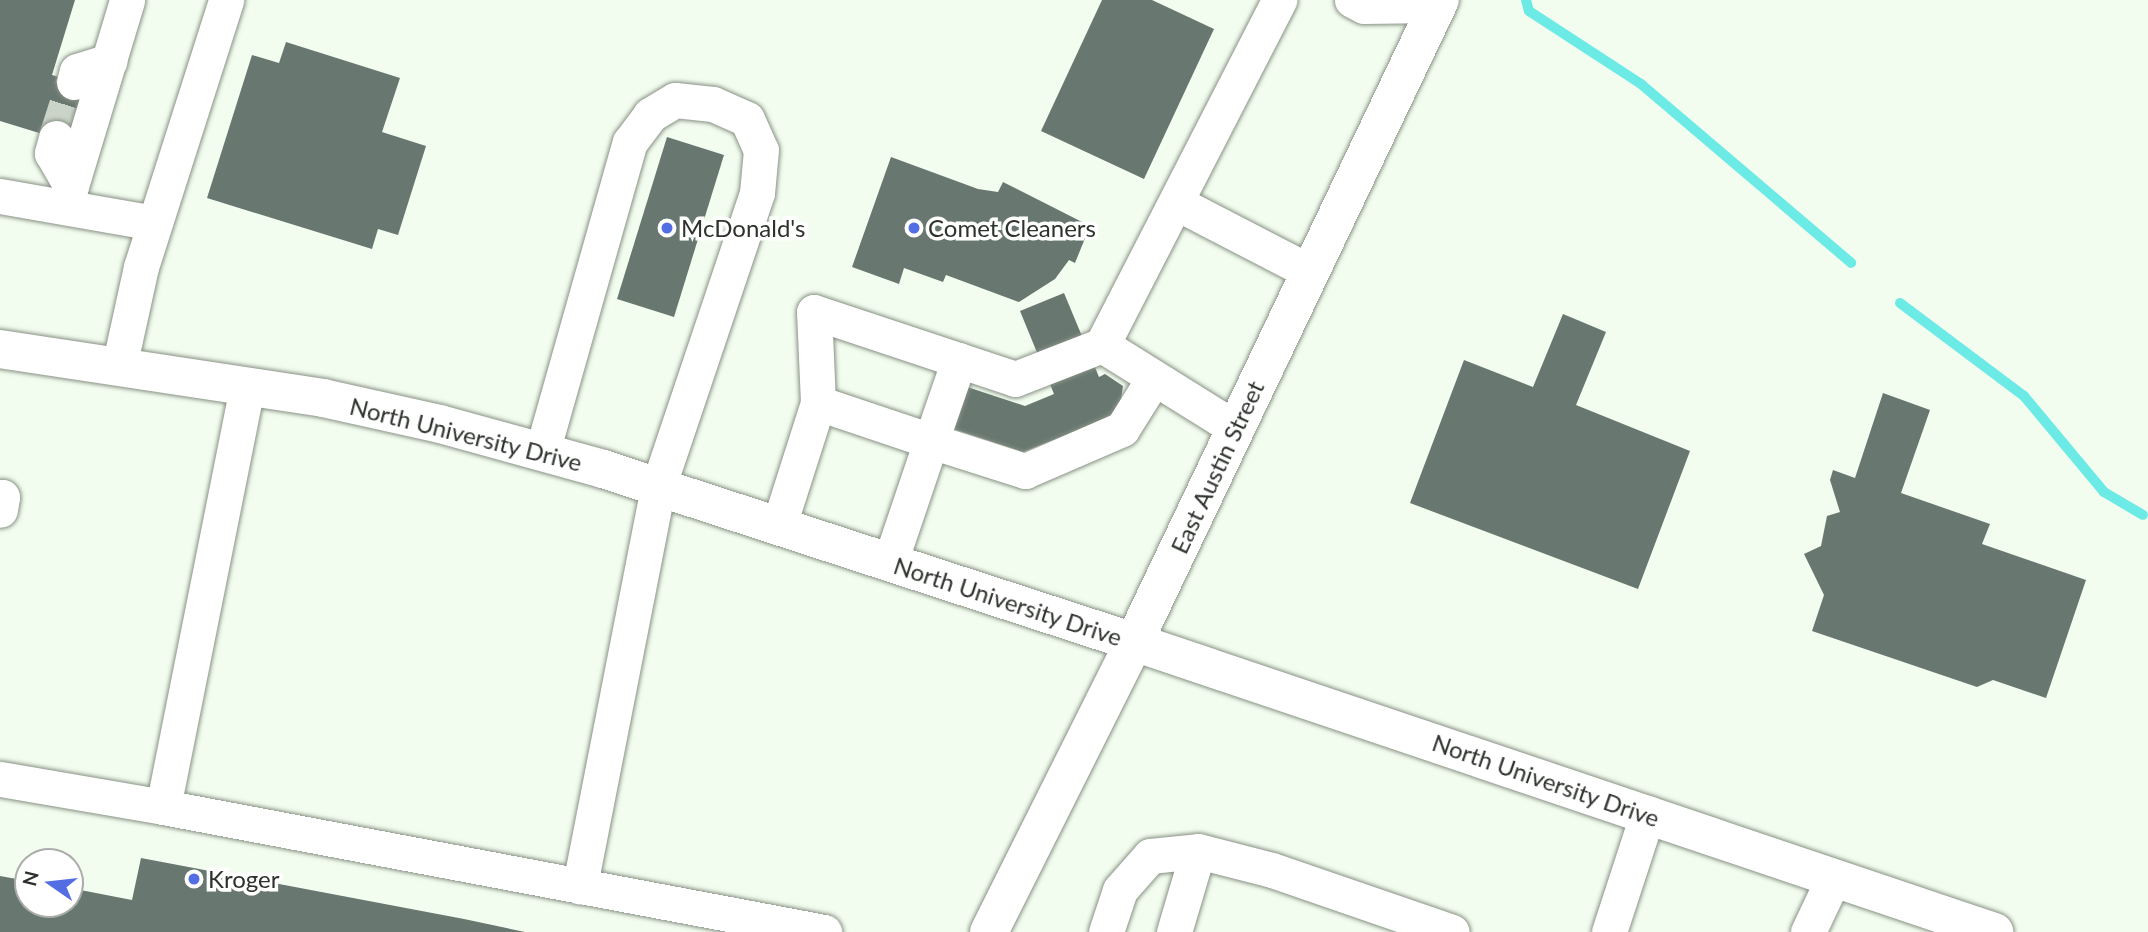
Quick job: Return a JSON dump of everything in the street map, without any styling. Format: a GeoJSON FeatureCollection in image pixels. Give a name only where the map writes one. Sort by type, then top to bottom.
{"type":"FeatureCollection","features":[{"type":"Feature","properties":{"kind":"main road","name":"East Austin Street"},"geometry":{"type":"LineString","coordinates":[[989,932],[1134,642],[1438,2]]}},
{"type":"Feature","properties":{"kind":"main road","name":"North University Drive"},"geometry":{"type":"LineString","coordinates":[[0,349],[247,387],[396,414],[542,452],[779,525],[1134,642],[1994,932]]}},
{"type":"Feature","properties":{"kind":"street"},"geometry":{"type":"LineString","coordinates":[[68,196],[127,0]]}},
{"type":"Feature","properties":{"kind":"street"},"geometry":{"type":"LineString","coordinates":[[118,367],[141,267],[226,0]]}},
{"type":"Feature","properties":{"kind":"street"},"geometry":{"type":"LineString","coordinates":[[779,525],[818,403],[814,312],[1015,379],[1101,345],[1177,203],[1279,0]]}},
{"type":"Feature","properties":{"kind":"street"},"geometry":{"type":"LineString","coordinates":[[1352,0],[1364,6],[1438,2]]}},
{"type":"Feature","properties":{"kind":"street"},"geometry":{"type":"LineString","coordinates":[[74,82],[77,71],[109,61]]}},
{"type":"Feature","properties":{"kind":"street"},"geometry":{"type":"LineString","coordinates":[[542,452],[630,142],[650,115],[675,100],[713,104],[747,119],[761,150],[757,193],[658,487],[580,886]]}},
{"type":"Feature","properties":{"kind":"street"},"geometry":{"type":"LineString","coordinates":[[56,138],[52,153],[68,196]]}},
{"type":"Feature","properties":{"kind":"street"},"geometry":{"type":"LineString","coordinates":[[0,196],[68,196],[155,223]]}},
{"type":"Feature","properties":{"kind":"street"},"geometry":{"type":"LineString","coordinates":[[1177,203],[1310,272]]}},
{"type":"Feature","properties":{"kind":"street"},"geometry":{"type":"LineString","coordinates":[[1101,345],[1235,428]]}},
{"type":"Feature","properties":{"kind":"street"},"geometry":{"type":"LineString","coordinates":[[890,562],[959,360]]}},
{"type":"Feature","properties":{"kind":"street"},"geometry":{"type":"LineString","coordinates":[[818,403],[1025,471],[1122,429],[1154,377]]}},
{"type":"Feature","properties":{"kind":"street"},"geometry":{"type":"LineString","coordinates":[[163,807],[247,387]]}},
{"type":"Feature","properties":{"kind":"street"},"geometry":{"type":"LineString","coordinates":[[0,497],[0,510]]}},
{"type":"Feature","properties":{"kind":"street"},"geometry":{"type":"LineString","coordinates":[[0,779],[163,807],[824,932]]}},
{"type":"Feature","properties":{"kind":"street"},"geometry":{"type":"LineString","coordinates":[[1609,932],[1648,814]]}},
{"type":"Feature","properties":{"kind":"street"},"geometry":{"type":"LineString","coordinates":[[1106,932],[1120,890],[1150,856],[1198,851],[1272,870],[1452,932]]}},
{"type":"Feature","properties":{"kind":"street"},"geometry":{"type":"LineString","coordinates":[[1174,932],[1198,851]]}},
{"type":"Feature","properties":{"kind":"street"},"geometry":{"type":"LineString","coordinates":[[1808,932],[1833,879]]}},
{"type":"Feature","properties":{"kind":"building"},"geometry":{"type":"Polygon","coordinates":[[[0,0],[75,0],[52,75],[92,87],[75,144],[0,121],[0,0]]]}},
{"type":"Feature","properties":{"kind":"building"},"geometry":{"type":"Polygon","coordinates":[[[1102,0],[1152,0],[1214,29],[1144,179],[1041,131],[1102,0]]]}},
{"type":"Feature","properties":{"kind":"building"},"geometry":{"type":"Polygon","coordinates":[[[286,42],[400,78],[382,132],[426,146],[398,235],[378,229],[372,249],[207,198],[252,55],[279,63],[286,42]]]}},
{"type":"Feature","properties":{"kind":"building"},"geometry":{"type":"Polygon","coordinates":[[[667,137],[724,155],[674,317],[617,299],[667,137]]]}},
{"type":"Feature","properties":{"kind":"building"},"geometry":{"type":"Polygon","coordinates":[[[891,157],[978,189],[998,192],[1003,182],[1090,226],[1075,263],[1069,260],[1055,279],[1019,302],[946,275],[943,282],[904,268],[899,284],[852,267],[891,157]]]}},
{"type":"Feature","properties":{"kind":"building"},"geometry":{"type":"Polygon","coordinates":[[[1064,293],[1099,377],[1105,374],[1123,386],[1119,414],[1023,452],[923,419],[937,377],[1025,406],[1054,394],[1020,311],[1064,293]]]}},
{"type":"Feature","properties":{"kind":"building"},"geometry":{"type":"Polygon","coordinates":[[[1563,314],[1606,332],[1576,405],[1690,451],[1638,589],[1410,503],[1464,360],[1533,387],[1563,314]]]}},
{"type":"Feature","properties":{"kind":"building"},"geometry":{"type":"Polygon","coordinates":[[[1883,393],[1930,410],[1901,493],[1990,524],[1982,544],[2086,580],[2046,698],[1993,680],[1977,687],[1812,631],[1824,595],[1804,554],[1821,546],[1827,516],[1840,512],[1830,480],[1833,470],[1855,478],[1883,393]]]}},
{"type":"Feature","properties":{"kind":"building","name":"Kroger"},"geometry":{"type":"Polygon","coordinates":[[[141,858],[525,932],[0,932],[0,876],[14,878],[14,918],[84,918],[84,891],[132,900],[141,858]]]}},
{"type":"Feature","properties":{"kind":"waterway"},"geometry":{"type":"LineString","coordinates":[[1526,0],[1529,11],[1641,84],[1851,263]]}},
{"type":"Feature","properties":{"kind":"waterway"},"geometry":{"type":"LineString","coordinates":[[1900,303],[2024,396],[2104,492],[2143,515]]}},
{"type":"Feature","properties":{"kind":"tunnel"},"geometry":{"type":"LineString","coordinates":[[56,138],[74,82]]}},
{"type":"Feature","properties":{"kind":"place","name":"McDonald's"},"geometry":{"type":"Point","coordinates":[667,228]}},
{"type":"Feature","properties":{"kind":"place","name":"Comet Cleaners"},"geometry":{"type":"Point","coordinates":[914,228]}},
{"type":"Feature","properties":{"kind":"place","name":"Kroger"},"geometry":{"type":"Point","coordinates":[194,879]}}]}
